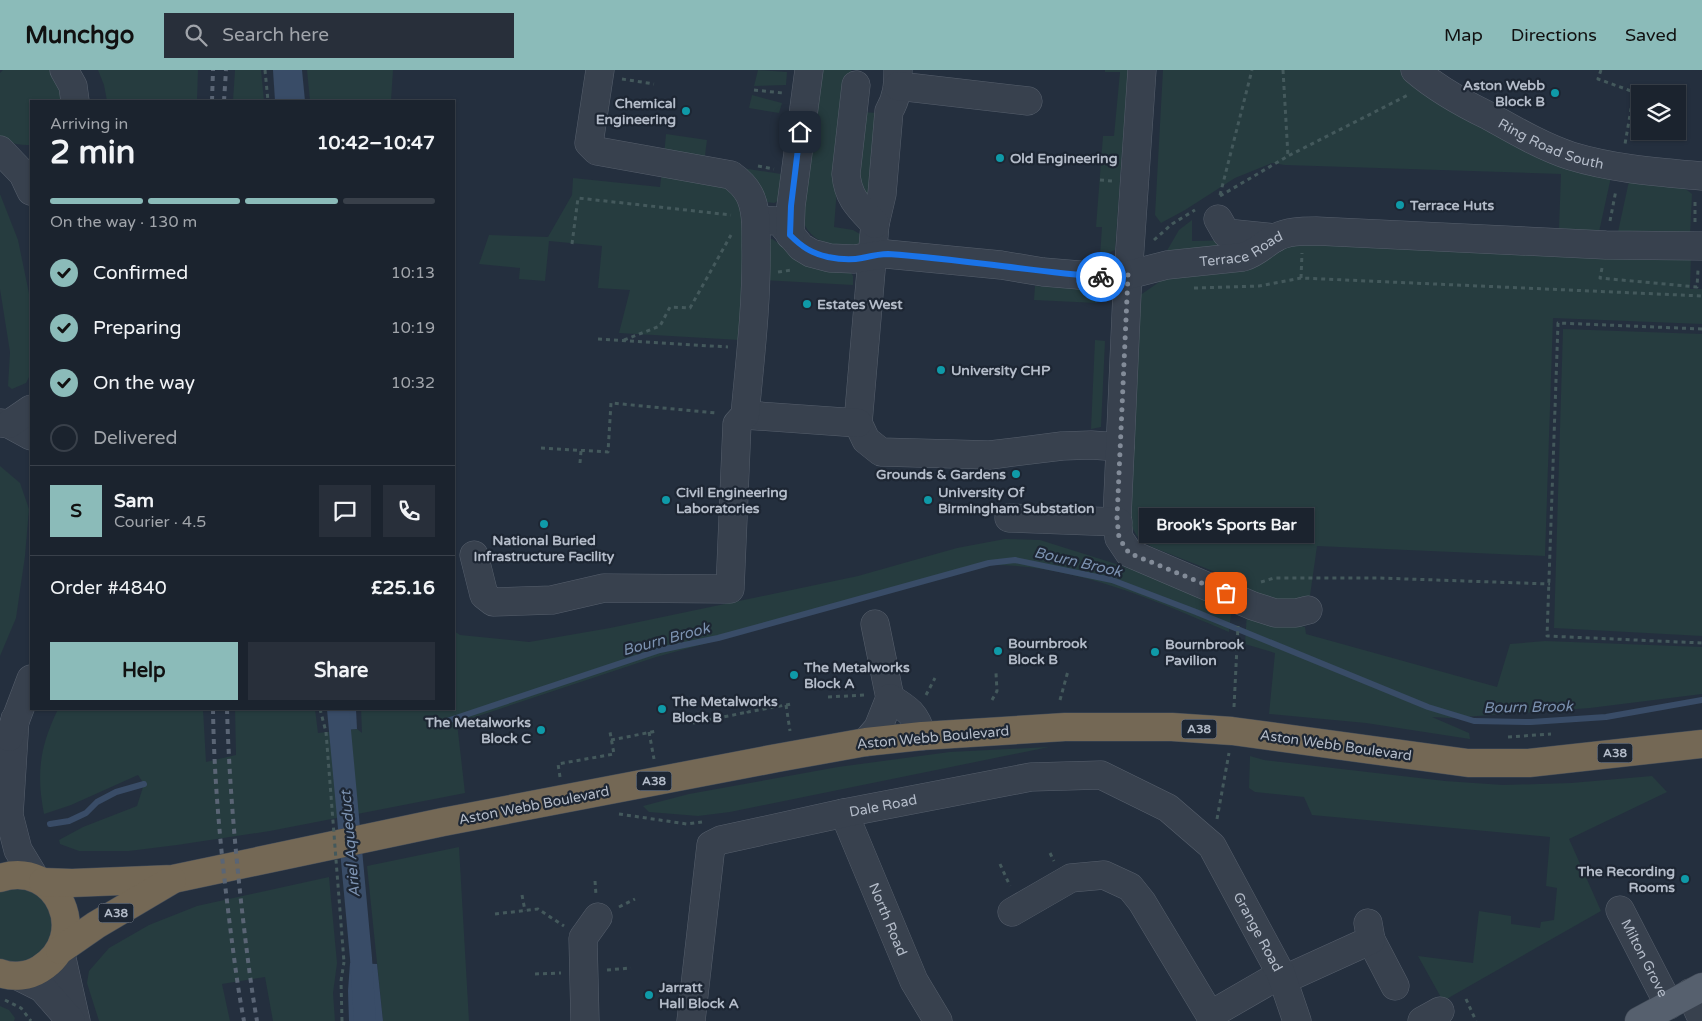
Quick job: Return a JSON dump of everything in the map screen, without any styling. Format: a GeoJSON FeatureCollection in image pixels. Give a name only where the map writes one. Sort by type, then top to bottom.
{"type":"FeatureCollection","features":[{"type":"Feature","properties":{"kind":"highway","name":"Aston Webb Boulevard"},"geometry":{"type":"LineString","coordinates":[[39,880],[72,883],[173,879],[443,822],[866,742],[922,736],[1065,727],[1172,727],[1233,721],[1468,762],[1529,763],[1702,744]]}},
{"type":"Feature","properties":{"kind":"highway","name":"A38"},"geometry":{"type":"LineString","coordinates":[[0,878],[7,875],[23,875],[39,880]]}},
{"type":"Feature","properties":{"kind":"highway","name":"Aston Webb Boulevard"},"geometry":{"type":"LineString","coordinates":[[60,950],[96,925],[173,879]]}},
{"type":"Feature","properties":{"kind":"highway"},"geometry":{"type":"LineString","coordinates":[[39,880],[52,889],[61,903],[66,918],[66,935],[60,950]]}},
{"type":"Feature","properties":{"kind":"highway","name":"A38"},"geometry":{"type":"LineString","coordinates":[[15,979],[35,972],[49,964],[60,950]]}},
{"type":"Feature","properties":{"kind":"main road"},"geometry":{"type":"LineString","coordinates":[[1639,1021],[1687,995]]}},
{"type":"Feature","properties":{"kind":"street"},"geometry":{"type":"LineString","coordinates":[[64,70],[72,86],[75,100]]}},
{"type":"Feature","properties":{"kind":"street"},"geometry":{"type":"LineString","coordinates":[[790,235],[791,206],[809,70]]}},
{"type":"Feature","properties":{"kind":"street"},"geometry":{"type":"LineString","coordinates":[[1142,70],[1128,275],[1120,447],[1119,538],[1129,553],[1253,606],[1275,613],[1296,613],[1308,610]]}},
{"type":"Feature","properties":{"kind":"street"},"geometry":{"type":"LineString","coordinates":[[474,555],[484,594],[493,602],[552,600],[604,588],[730,590],[737,424],[745,415],[757,274],[749,194],[742,183],[730,174],[597,151],[589,143],[609,74]]}},
{"type":"Feature","properties":{"kind":"street","name":"Ring Road South"},"geometry":{"type":"LineString","coordinates":[[1430,75],[1454,98],[1518,132],[1570,155],[1698,189]]}},
{"type":"Feature","properties":{"kind":"street"},"geometry":{"type":"LineString","coordinates":[[1028,101],[898,78],[894,102],[889,111],[882,194],[875,224],[858,423],[866,440],[881,452],[990,455],[1062,446],[1120,447]]}},
{"type":"Feature","properties":{"kind":"street"},"geometry":{"type":"LineString","coordinates":[[856,85],[846,174],[847,188],[855,203],[875,224]]}},
{"type":"Feature","properties":{"kind":"street"},"geometry":{"type":"LineString","coordinates":[[0,150],[18,154],[30,154]]}},
{"type":"Feature","properties":{"kind":"street"},"geometry":{"type":"LineString","coordinates":[[0,150],[23,174],[30,189]]}},
{"type":"Feature","properties":{"kind":"street"},"geometry":{"type":"LineString","coordinates":[[1219,207],[1226,233],[1275,238]]}},
{"type":"Feature","properties":{"kind":"street","name":"Terrace Road"},"geometry":{"type":"LineString","coordinates":[[751,214],[776,221],[781,224],[801,247],[811,253],[824,256],[854,259],[886,254],[1103,277],[1128,275],[1167,265],[1243,258],[1254,254],[1275,238],[1295,232],[1316,231],[1606,245],[1699,238]]}},
{"type":"Feature","properties":{"kind":"street"},"geometry":{"type":"LineString","coordinates":[[13,428],[30,409]]}},
{"type":"Feature","properties":{"kind":"street"},"geometry":{"type":"LineString","coordinates":[[745,415],[858,423]]}},
{"type":"Feature","properties":{"kind":"street"},"geometry":{"type":"LineString","coordinates":[[1009,518],[1118,522]]}},
{"type":"Feature","properties":{"kind":"street"},"geometry":{"type":"LineString","coordinates":[[866,742],[878,728],[882,698],[875,624]]}},
{"type":"Feature","properties":{"kind":"street"},"geometry":{"type":"LineString","coordinates":[[0,764],[8,728],[30,681]]}},
{"type":"Feature","properties":{"kind":"street"},"geometry":{"type":"LineString","coordinates":[[882,698],[908,710],[918,721],[922,736]]}},
{"type":"Feature","properties":{"kind":"street"},"geometry":{"type":"LineString","coordinates":[[8,728],[9,815],[18,850],[39,880]]}},
{"type":"Feature","properties":{"kind":"street","name":"Dale Road"},"geometry":{"type":"LineString","coordinates":[[691,1021],[711,845],[721,840],[844,813],[1031,777],[1101,775],[1168,808],[1212,846]]}},
{"type":"Feature","properties":{"kind":"street","name":"North Road"},"geometry":{"type":"LineString","coordinates":[[844,813],[914,980],[938,1021]]}},
{"type":"Feature","properties":{"kind":"street","name":"Grange Road"},"geometry":{"type":"LineString","coordinates":[[1212,846],[1282,977],[1297,1021]]}},
{"type":"Feature","properties":{"kind":"street"},"geometry":{"type":"LineString","coordinates":[[1012,912],[1072,878],[1104,875],[1130,887],[1142,902],[1210,1015],[1370,931],[1395,986]]}},
{"type":"Feature","properties":{"kind":"street","name":"Milton Grove"},"geometry":{"type":"LineString","coordinates":[[1620,910],[1687,995],[1702,1019]]}},
{"type":"Feature","properties":{"kind":"street"},"geometry":{"type":"LineString","coordinates":[[585,1021],[591,927]]}},
{"type":"Feature","properties":{"kind":"street"},"geometry":{"type":"LineString","coordinates":[[60,950],[76,1021]]}},
{"type":"Feature","properties":{"kind":"street"},"geometry":{"type":"LineString","coordinates":[[15,979],[72,1021]]}},
{"type":"Feature","properties":{"kind":"path"},"geometry":{"type":"LineString","coordinates":[[266,70],[268,100]]}},
{"type":"Feature","properties":{"kind":"path"},"geometry":{"type":"LineString","coordinates":[[1219,207],[1252,70]]}},
{"type":"Feature","properties":{"kind":"path"},"geometry":{"type":"LineString","coordinates":[[1283,70],[1288,156]]}},
{"type":"Feature","properties":{"kind":"path"},"geometry":{"type":"LineString","coordinates":[[1601,70],[1598,79],[1634,92],[1606,245]]}},
{"type":"Feature","properties":{"kind":"path"},"geometry":{"type":"LineString","coordinates":[[609,74],[654,84]]}},
{"type":"Feature","properties":{"kind":"path"},"geometry":{"type":"LineString","coordinates":[[1219,207],[1288,156],[1430,75]]}},
{"type":"Feature","properties":{"kind":"path"},"geometry":{"type":"LineString","coordinates":[[1698,189],[1699,238]]}},
{"type":"Feature","properties":{"kind":"path"},"geometry":{"type":"LineString","coordinates":[[572,244],[578,198],[751,214]]}},
{"type":"Feature","properties":{"kind":"path"},"geometry":{"type":"LineString","coordinates":[[621,341],[660,326],[670,307],[690,308],[734,230],[751,214]]}},
{"type":"Feature","properties":{"kind":"path"},"geometry":{"type":"LineString","coordinates":[[1152,243],[1162,232],[1188,214]]}},
{"type":"Feature","properties":{"kind":"path"},"geometry":{"type":"LineString","coordinates":[[1301,278],[1302,250]]}},
{"type":"Feature","properties":{"kind":"path"},"geometry":{"type":"LineString","coordinates":[[1185,289],[1259,286],[1301,278],[1702,296]]}},
{"type":"Feature","properties":{"kind":"path"},"geometry":{"type":"LineString","coordinates":[[1697,286],[1702,287]]}},
{"type":"Feature","properties":{"kind":"path"},"geometry":{"type":"LineString","coordinates":[[1702,329],[1558,323],[1547,636],[1702,643]]}},
{"type":"Feature","properties":{"kind":"path"},"geometry":{"type":"LineString","coordinates":[[598,339],[734,348]]}},
{"type":"Feature","properties":{"kind":"path"},"geometry":{"type":"LineString","coordinates":[[541,448],[608,452],[611,403],[745,415]]}},
{"type":"Feature","properties":{"kind":"path"},"geometry":{"type":"LineString","coordinates":[[580,463],[581,450]]}},
{"type":"Feature","properties":{"kind":"path"},"geometry":{"type":"LineString","coordinates":[[1241,600],[1241,588],[1274,578],[1379,578],[1550,584]]}},
{"type":"Feature","properties":{"kind":"path"},"geometry":{"type":"LineString","coordinates":[[1212,846],[1230,752],[1237,641]]}},
{"type":"Feature","properties":{"kind":"path"},"geometry":{"type":"LineString","coordinates":[[1060,700],[1068,671]]}},
{"type":"Feature","properties":{"kind":"path"},"geometry":{"type":"LineString","coordinates":[[992,700],[997,691],[996,673]]}},
{"type":"Feature","properties":{"kind":"path"},"geometry":{"type":"LineString","coordinates":[[926,696],[935,678]]}},
{"type":"Feature","properties":{"kind":"path"},"geometry":{"type":"LineString","coordinates":[[828,697],[866,695],[882,698]]}},
{"type":"Feature","properties":{"kind":"path"},"geometry":{"type":"LineString","coordinates":[[746,703],[748,712]]}},
{"type":"Feature","properties":{"kind":"path"},"geometry":{"type":"LineString","coordinates":[[693,723],[792,704]]}},
{"type":"Feature","properties":{"kind":"path"},"geometry":{"type":"LineString","coordinates":[[786,705],[791,736]]}},
{"type":"Feature","properties":{"kind":"path"},"geometry":{"type":"LineString","coordinates":[[320,710],[326,732],[344,962],[342,1021]]}},
{"type":"Feature","properties":{"kind":"path"},"geometry":{"type":"LineString","coordinates":[[611,740],[657,731]]}},
{"type":"Feature","properties":{"kind":"path"},"geometry":{"type":"LineString","coordinates":[[561,780],[558,764],[614,754],[610,732]]}},
{"type":"Feature","properties":{"kind":"path"},"geometry":{"type":"LineString","coordinates":[[649,732],[655,762]]}},
{"type":"Feature","properties":{"kind":"path"},"geometry":{"type":"LineString","coordinates":[[1498,738],[1556,734]]}},
{"type":"Feature","properties":{"kind":"path"},"geometry":{"type":"LineString","coordinates":[[616,814],[687,824],[706,821]]}},
{"type":"Feature","properties":{"kind":"path"},"geometry":{"type":"LineString","coordinates":[[329,871],[338,869]]}},
{"type":"Feature","properties":{"kind":"path"},"geometry":{"type":"LineString","coordinates":[[522,895],[525,911]]}},
{"type":"Feature","properties":{"kind":"path"},"geometry":{"type":"LineString","coordinates":[[495,914],[538,909],[591,927]]}},
{"type":"Feature","properties":{"kind":"path"},"geometry":{"type":"LineString","coordinates":[[15,979],[1,998],[21,1008],[31,1021]]}},
{"type":"Feature","properties":{"kind":"path"},"geometry":{"type":"LineString","coordinates":[[1466,999],[1476,1021]]}},
{"type":"Feature","properties":{"kind":"green space"},"geometry":{"type":"Polygon","coordinates":[[[3,70],[49,70],[55,75],[67,100],[30,100],[30,145],[14,144],[0,136],[0,73],[3,70]]]}},
{"type":"Feature","properties":{"kind":"green space"},"geometry":{"type":"Polygon","coordinates":[[[98,70],[198,70],[197,100],[107,100],[104,85],[98,70]]]}},
{"type":"Feature","properties":{"kind":"green space"},"geometry":{"type":"Polygon","coordinates":[[[235,70],[261,70],[264,100],[233,100],[235,70]]]}},
{"type":"Feature","properties":{"kind":"green space"},"geometry":{"type":"Polygon","coordinates":[[[307,70],[393,70],[391,100],[310,100],[307,70]]]}},
{"type":"Feature","properties":{"kind":"green space"},"geometry":{"type":"Polygon","coordinates":[[[758,70],[787,72],[786,85],[754,86],[758,70]]]}},
{"type":"Feature","properties":{"kind":"green space"},"geometry":{"type":"Polygon","coordinates":[[[822,70],[851,70],[839,162],[834,227],[853,230],[860,234],[860,242],[857,245],[833,244],[819,240],[813,236],[803,222],[809,157],[822,70]]]}},
{"type":"Feature","properties":{"kind":"green space"},"geometry":{"type":"Polygon","coordinates":[[[1105,70],[1128,70],[1115,250],[1100,257],[1102,227],[1096,227],[1103,136],[1114,136],[1120,72],[1105,72],[1105,70]]]}},
{"type":"Feature","properties":{"kind":"green space"},"geometry":{"type":"Polygon","coordinates":[[[1163,70],[1400,70],[1427,92],[1611,177],[1599,232],[1559,228],[1561,174],[1285,165],[1272,163],[1235,178],[1161,223],[1155,215],[1163,70]]]}},
{"type":"Feature","properties":{"kind":"green space"},"geometry":{"type":"Polygon","coordinates":[[[752,95],[782,103],[779,113],[749,108],[752,95]]]}},
{"type":"Feature","properties":{"kind":"green space"},"geometry":{"type":"Polygon","coordinates":[[[858,112],[879,113],[872,194],[867,198],[855,193],[858,112]]]}},
{"type":"Feature","properties":{"kind":"green space"},"geometry":{"type":"Polygon","coordinates":[[[666,134],[707,140],[704,163],[664,156],[666,134]]]}},
{"type":"Feature","properties":{"kind":"green space"},"geometry":{"type":"Polygon","coordinates":[[[742,168],[781,174],[778,201],[774,203],[766,202],[742,168]]]}},
{"type":"Feature","properties":{"kind":"green space"},"geometry":{"type":"Polygon","coordinates":[[[662,170],[733,187],[744,217],[740,340],[619,333],[630,290],[598,288],[602,246],[549,241],[545,281],[519,279],[520,268],[479,264],[489,235],[548,237],[572,195],[573,178],[660,187],[662,170]]]}},
{"type":"Feature","properties":{"kind":"green space"},"geometry":{"type":"Polygon","coordinates":[[[1629,181],[1671,184],[1686,189],[1692,194],[1690,236],[1618,232],[1629,181]]]}},
{"type":"Feature","properties":{"kind":"green space"},"geometry":{"type":"Polygon","coordinates":[[[0,194],[18,240],[30,298],[30,375],[26,383],[12,389],[8,386],[10,352],[0,289],[0,194]]]}},
{"type":"Feature","properties":{"kind":"green space"},"geometry":{"type":"Polygon","coordinates":[[[1192,220],[1192,241],[1236,240],[1242,243],[1165,254],[1179,230],[1192,220]]]}},
{"type":"Feature","properties":{"kind":"green space"},"geometry":{"type":"Polygon","coordinates":[[[772,239],[811,263],[815,269],[851,273],[853,285],[763,280],[766,240],[772,239]]]}},
{"type":"Feature","properties":{"kind":"green space"},"geometry":{"type":"Polygon","coordinates":[[[1302,240],[1691,255],[1690,289],[1702,289],[1702,324],[1553,318],[1545,556],[1317,546],[1308,610],[1241,588],[1233,579],[1152,547],[1137,536],[1130,524],[1139,296],[1162,280],[1186,276],[1302,240]]]}},
{"type":"Feature","properties":{"kind":"green space"},"geometry":{"type":"Polygon","coordinates":[[[1035,286],[1093,290],[1097,303],[1034,300],[1035,286]]]}},
{"type":"Feature","properties":{"kind":"green space"},"geometry":{"type":"Polygon","coordinates":[[[1563,329],[1702,334],[1702,636],[1554,628],[1563,329]]]}},
{"type":"Feature","properties":{"kind":"green space"},"geometry":{"type":"Polygon","coordinates":[[[1095,340],[1105,341],[1101,427],[1091,429],[1095,340]]]}},
{"type":"Feature","properties":{"kind":"green space"},"geometry":{"type":"Polygon","coordinates":[[[0,466],[20,483],[29,509],[25,556],[16,618],[0,656],[0,466]]]}},
{"type":"Feature","properties":{"kind":"green space"},"geometry":{"type":"Polygon","coordinates":[[[1005,539],[1040,540],[1113,563],[1232,605],[1229,632],[1114,586],[1054,571],[992,565],[656,657],[457,723],[465,793],[270,831],[129,851],[79,851],[60,844],[59,840],[83,827],[137,806],[144,784],[138,775],[71,805],[44,814],[40,785],[41,760],[47,736],[58,710],[203,710],[206,762],[236,755],[235,710],[315,710],[318,733],[357,729],[362,733],[361,710],[455,710],[455,632],[460,635],[529,642],[610,628],[858,576],[957,548],[1005,539]]]}},
{"type":"Feature","properties":{"kind":"green space"},"geometry":{"type":"Polygon","coordinates":[[[1247,611],[1305,627],[1306,634],[1497,687],[1510,644],[1545,641],[1702,647],[1702,694],[1590,708],[1450,718],[1432,717],[1469,733],[1470,739],[1366,723],[1269,714],[1275,653],[1245,644],[1247,611]]]}},
{"type":"Feature","properties":{"kind":"green space"},"geometry":{"type":"Polygon","coordinates":[[[1049,747],[730,812],[698,816],[649,812],[643,806],[689,794],[838,767],[950,752],[1049,747]]]}},
{"type":"Feature","properties":{"kind":"green space"},"geometry":{"type":"Polygon","coordinates":[[[1250,756],[1264,760],[1445,781],[1503,785],[1571,783],[1652,776],[1667,792],[1569,839],[1601,911],[1443,1001],[1418,956],[1473,963],[1479,911],[1511,916],[1511,924],[1540,928],[1541,922],[1554,920],[1557,888],[1546,886],[1550,837],[1312,815],[1304,797],[1255,792],[1249,788],[1250,756]]]}},
{"type":"Feature","properties":{"kind":"green space"},"geometry":{"type":"Polygon","coordinates":[[[459,847],[469,1021],[383,1021],[367,866],[459,847]]]}},
{"type":"Feature","properties":{"kind":"green space"},"geometry":{"type":"Polygon","coordinates":[[[329,877],[337,963],[333,993],[335,1021],[273,1021],[265,977],[222,984],[230,1021],[99,1021],[87,983],[89,971],[109,948],[149,925],[197,906],[329,877]]]}},
{"type":"Feature","properties":{"kind":"green space"},"geometry":{"type":"Polygon","coordinates":[[[25,884],[51,901],[58,931],[30,966],[0,965],[0,887],[25,884]]]}},
{"type":"Feature","properties":{"kind":"green space"},"geometry":{"type":"Polygon","coordinates":[[[0,1006],[9,1010],[15,1018],[14,1021],[0,1021],[0,1006]]]}},
{"type":"Feature","properties":{"kind":"water"},"geometry":{"type":"Polygon","coordinates":[[[273,70],[302,70],[305,100],[275,100],[273,70]]]}},
{"type":"Feature","properties":{"kind":"water"},"geometry":{"type":"Polygon","coordinates":[[[329,710],[356,710],[357,729],[331,731],[329,710]]]}},
{"type":"Feature","properties":{"kind":"water"},"geometry":{"type":"Polygon","coordinates":[[[350,963],[377,964],[383,1021],[349,1021],[348,991],[350,963]]]}},
{"type":"Feature","properties":{"kind":"waterway","name":"Bourn Brook"},"geometry":{"type":"LineString","coordinates":[[444,722],[660,650],[718,638],[989,563],[1015,560],[1112,580],[1196,612],[1428,707],[1474,721],[1531,722],[1606,717],[1702,700]]}},
{"type":"Feature","properties":{"kind":"waterway","name":"Ariel Aqueduct"},"geometry":{"type":"LineString","coordinates":[[338,710],[365,1021]]}},
{"type":"Feature","properties":{"kind":"waterway","name":"Bourn Brook"},"geometry":{"type":"LineString","coordinates":[[50,824],[69,821],[86,813],[97,802],[116,792],[144,784]]}},
{"type":"Feature","properties":{"kind":"railway"},"geometry":{"type":"LineString","coordinates":[[212,100],[213,70]]}},
{"type":"Feature","properties":{"kind":"railway"},"geometry":{"type":"LineString","coordinates":[[224,100],[226,70]]}},
{"type":"Feature","properties":{"kind":"railway"},"geometry":{"type":"LineString","coordinates":[[213,710],[216,791],[221,845],[233,950],[244,1021]]}},
{"type":"Feature","properties":{"kind":"railway"},"geometry":{"type":"LineString","coordinates":[[227,710],[237,866],[257,1021]]}},
{"type":"Feature","properties":{"kind":"way so far"},"geometry":{"type":"LineString","coordinates":[[1101,277],[1128,275],[1117,518],[1119,538],[1129,553],[1226,593]]}},
{"type":"Feature","properties":{"kind":"place","name":"Aston Webb Block B"},"geometry":{"type":"Point","coordinates":[1555,93]}},
{"type":"Feature","properties":{"kind":"place","name":"Chemical Engineering"},"geometry":{"type":"Point","coordinates":[686,111]}},
{"type":"Feature","properties":{"kind":"place","name":"Old Engineering"},"geometry":{"type":"Point","coordinates":[1000,158]}},
{"type":"Feature","properties":{"kind":"place","name":"Terrace Huts"},"geometry":{"type":"Point","coordinates":[1400,205]}},
{"type":"Feature","properties":{"kind":"place","name":"Estates West"},"geometry":{"type":"Point","coordinates":[807,304]}},
{"type":"Feature","properties":{"kind":"place","name":"University CHP"},"geometry":{"type":"Point","coordinates":[941,370]}},
{"type":"Feature","properties":{"kind":"place","name":"Grounds & Gardens"},"geometry":{"type":"Point","coordinates":[1016,474]}},
{"type":"Feature","properties":{"kind":"place","name":"Civil Engineering Laboratories"},"geometry":{"type":"Point","coordinates":[666,500]}},
{"type":"Feature","properties":{"kind":"place","name":"University Of Birmingham Substation"},"geometry":{"type":"Point","coordinates":[928,500]}},
{"type":"Feature","properties":{"kind":"place","name":"National Buried Infrastructure Facility"},"geometry":{"type":"Point","coordinates":[544,524]}},
{"type":"Feature","properties":{"kind":"place","name":"Brook's Sports Bar"},"geometry":{"type":"Point","coordinates":[1226,593]}},
{"type":"Feature","properties":{"kind":"place","name":"Bournbrook Block B"},"geometry":{"type":"Point","coordinates":[998,651]}},
{"type":"Feature","properties":{"kind":"place","name":"Bournbrook Pavilion"},"geometry":{"type":"Point","coordinates":[1155,652]}},
{"type":"Feature","properties":{"kind":"place","name":"The Metalworks Block A"},"geometry":{"type":"Point","coordinates":[794,675]}},
{"type":"Feature","properties":{"kind":"place","name":"The Metalworks Block B"},"geometry":{"type":"Point","coordinates":[662,709]}},
{"type":"Feature","properties":{"kind":"place","name":"The Metalworks Block C"},"geometry":{"type":"Point","coordinates":[541,730]}},
{"type":"Feature","properties":{"kind":"place","name":"The Recording Rooms"},"geometry":{"type":"Point","coordinates":[1685,879]}},
{"type":"Feature","properties":{"kind":"place","name":"Jarratt Hall Block A"},"geometry":{"type":"Point","coordinates":[649,995]}},
{"type":"Feature","properties":{"kind":"route"},"geometry":{"type":"LineString","coordinates":[[800,132],[791,206],[790,235],[801,247],[811,253],[830,258],[854,259],[886,254],[1101,277]]}}]}
